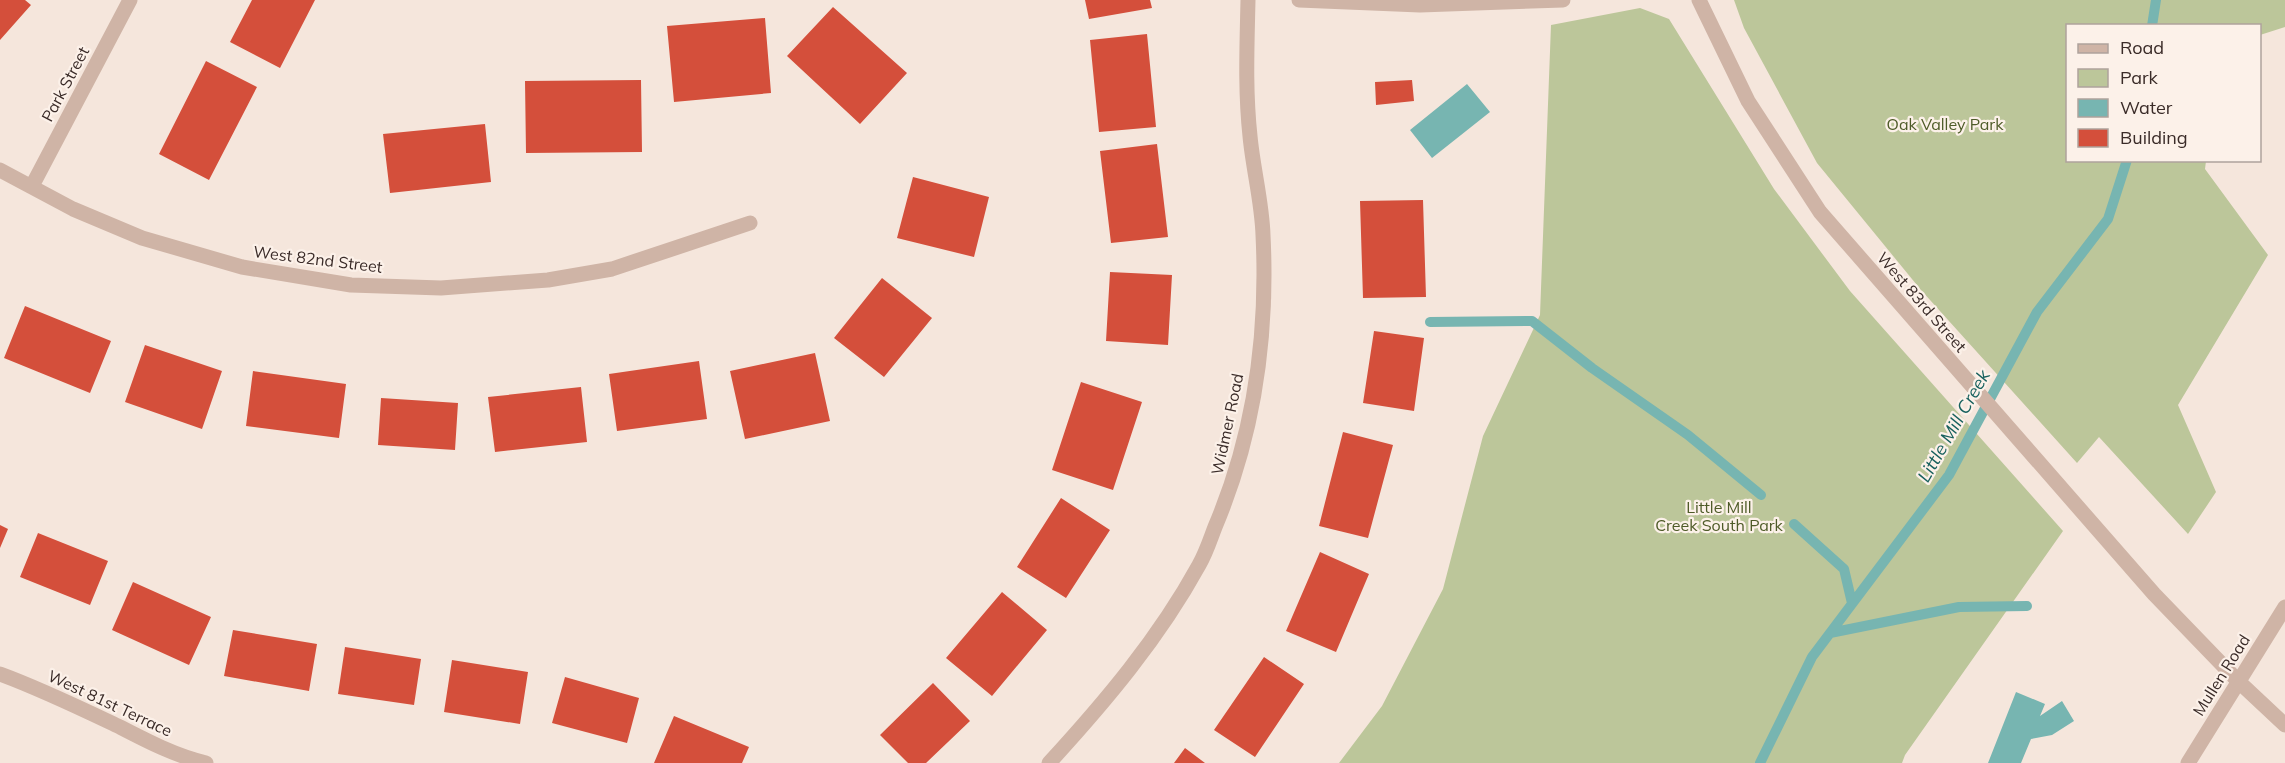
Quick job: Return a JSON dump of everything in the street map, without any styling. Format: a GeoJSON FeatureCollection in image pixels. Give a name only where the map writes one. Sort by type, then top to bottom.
{"type":"FeatureCollection","features":[{"type":"Feature","properties":{"kind":"street","name":"Park Street"},"geometry":{"type":"LineString","coordinates":[[32,186],[130,0]]}},
{"type":"Feature","properties":{"kind":"street","name":"Widmer Road"},"geometry":{"type":"LineString","coordinates":[[1049,763],[1099,708],[1167,619],[1200,563],[1232,489],[1254,403],[1264,309],[1263,232],[1245,81],[1248,0]]}},
{"type":"Feature","properties":{"kind":"street"},"geometry":{"type":"LineString","coordinates":[[1299,0],[1420,5],[1563,0]]}},
{"type":"Feature","properties":{"kind":"street","name":"West 83rd Street"},"geometry":{"type":"LineString","coordinates":[[1699,0],[1748,101],[1820,212],[2154,594],[2238,681],[2285,725]]}},
{"type":"Feature","properties":{"kind":"street","name":"West 82nd Street"},"geometry":{"type":"LineString","coordinates":[[0,170],[73,209],[142,238],[242,267],[362,285],[441,288],[548,280],[612,269],[750,223]]}},
{"type":"Feature","properties":{"kind":"street","name":"Mullen Road"},"geometry":{"type":"LineString","coordinates":[[2188,763],[2285,607]]}},
{"type":"Feature","properties":{"kind":"street","name":"West 81st Terrace"},"geometry":{"type":"LineString","coordinates":[[0,674],[65,701],[164,748],[192,760],[206,763]]}},
{"type":"Feature","properties":{"kind":"green space","name":"Oak Valley Park"},"geometry":{"type":"Polygon","coordinates":[[[1734,0],[2285,0],[2285,27],[2261,35],[2261,24],[2066,24],[2066,162],[2206,162],[2205,169],[2268,255],[2178,405],[2216,492],[2188,534],[2099,437],[2077,463],[1921,290],[1817,163],[1744,28],[1734,0]]]}},
{"type":"Feature","properties":{"kind":"green space","name":"Little Mill Creek South Park"},"geometry":{"type":"Polygon","coordinates":[[[1640,8],[1669,19],[1774,189],[1850,291],[2063,531],[1905,755],[1902,763],[1339,763],[1382,706],[1443,589],[1483,436],[1540,315],[1551,25],[1640,8]]]}},
{"type":"Feature","properties":{"kind":"water"},"geometry":{"type":"Polygon","coordinates":[[[1467,84],[1490,112],[1432,158],[1410,130],[1467,84]]]}},
{"type":"Feature","properties":{"kind":"water"},"geometry":{"type":"Polygon","coordinates":[[[2016,692],[2045,704],[2040,716],[2062,701],[2074,721],[2052,735],[2031,739],[2021,763],[1988,763],[2016,692]]]}},
{"type":"Feature","properties":{"kind":"building"},"geometry":{"type":"Polygon","coordinates":[[[0,0],[25,0],[31,5],[0,40],[0,0]]]}},
{"type":"Feature","properties":{"kind":"building"},"geometry":{"type":"Polygon","coordinates":[[[252,0],[315,0],[280,68],[230,42],[252,0]]]}},
{"type":"Feature","properties":{"kind":"building"},"geometry":{"type":"Polygon","coordinates":[[[1085,0],[1150,0],[1152,8],[1089,19],[1085,0]]]}},
{"type":"Feature","properties":{"kind":"building"},"geometry":{"type":"Polygon","coordinates":[[[833,7],[907,73],[860,124],[787,56],[833,7]]]}},
{"type":"Feature","properties":{"kind":"building"},"geometry":{"type":"Polygon","coordinates":[[[765,18],[771,93],[674,102],[667,26],[765,18]]]}},
{"type":"Feature","properties":{"kind":"building"},"geometry":{"type":"Polygon","coordinates":[[[1147,34],[1156,127],[1099,132],[1090,40],[1147,34]]]}},
{"type":"Feature","properties":{"kind":"building"},"geometry":{"type":"Polygon","coordinates":[[[206,61],[257,87],[209,180],[159,154],[206,61]]]}},
{"type":"Feature","properties":{"kind":"building"},"geometry":{"type":"Polygon","coordinates":[[[641,80],[642,152],[526,153],[525,81],[641,80]]]}},
{"type":"Feature","properties":{"kind":"building"},"geometry":{"type":"Polygon","coordinates":[[[1412,80],[1414,101],[1376,105],[1375,82],[1412,80]]]}},
{"type":"Feature","properties":{"kind":"building"},"geometry":{"type":"Polygon","coordinates":[[[485,124],[491,182],[390,193],[383,134],[485,124]]]}},
{"type":"Feature","properties":{"kind":"building"},"geometry":{"type":"Polygon","coordinates":[[[1157,144],[1168,237],[1111,243],[1100,151],[1157,144]]]}},
{"type":"Feature","properties":{"kind":"building"},"geometry":{"type":"Polygon","coordinates":[[[913,177],[989,197],[974,257],[897,238],[913,177]]]}},
{"type":"Feature","properties":{"kind":"building"},"geometry":{"type":"Polygon","coordinates":[[[1423,200],[1426,297],[1363,298],[1360,201],[1423,200]]]}},
{"type":"Feature","properties":{"kind":"building"},"geometry":{"type":"Polygon","coordinates":[[[1110,272],[1172,275],[1168,345],[1106,341],[1110,272]]]}},
{"type":"Feature","properties":{"kind":"building"},"geometry":{"type":"Polygon","coordinates":[[[882,278],[932,318],[884,377],[834,338],[882,278]]]}},
{"type":"Feature","properties":{"kind":"building"},"geometry":{"type":"Polygon","coordinates":[[[25,306],[111,341],[90,393],[4,358],[25,306]]]}},
{"type":"Feature","properties":{"kind":"building"},"geometry":{"type":"Polygon","coordinates":[[[1374,331],[1424,338],[1414,411],[1363,403],[1374,331]]]}},
{"type":"Feature","properties":{"kind":"building"},"geometry":{"type":"Polygon","coordinates":[[[145,345],[222,371],[202,429],[125,402],[145,345]]]}},
{"type":"Feature","properties":{"kind":"building"},"geometry":{"type":"Polygon","coordinates":[[[815,353],[830,421],[745,439],[730,371],[815,353]]]}},
{"type":"Feature","properties":{"kind":"building"},"geometry":{"type":"Polygon","coordinates":[[[699,361],[707,419],[617,431],[609,374],[699,361]]]}},
{"type":"Feature","properties":{"kind":"building"},"geometry":{"type":"Polygon","coordinates":[[[253,371],[346,384],[339,438],[246,426],[253,371]]]}},
{"type":"Feature","properties":{"kind":"building"},"geometry":{"type":"Polygon","coordinates":[[[1081,382],[1142,402],[1113,490],[1052,470],[1081,382]]]}},
{"type":"Feature","properties":{"kind":"building"},"geometry":{"type":"Polygon","coordinates":[[[581,387],[587,442],[495,452],[488,397],[581,387]]]}},
{"type":"Feature","properties":{"kind":"building"},"geometry":{"type":"Polygon","coordinates":[[[381,398],[458,403],[455,450],[378,445],[381,398]]]}},
{"type":"Feature","properties":{"kind":"building"},"geometry":{"type":"Polygon","coordinates":[[[1343,432],[1393,445],[1368,538],[1319,526],[1343,432]]]}},
{"type":"Feature","properties":{"kind":"building"},"geometry":{"type":"Polygon","coordinates":[[[1061,498],[1110,530],[1066,598],[1017,567],[1061,498]]]}},
{"type":"Feature","properties":{"kind":"building"},"geometry":{"type":"Polygon","coordinates":[[[0,525],[8,529],[0,548],[0,525]]]}},
{"type":"Feature","properties":{"kind":"building"},"geometry":{"type":"Polygon","coordinates":[[[38,533],[108,561],[90,605],[20,577],[38,533]]]}},
{"type":"Feature","properties":{"kind":"building"},"geometry":{"type":"Polygon","coordinates":[[[1320,552],[1369,574],[1336,652],[1286,631],[1320,552]]]}},
{"type":"Feature","properties":{"kind":"building"},"geometry":{"type":"Polygon","coordinates":[[[133,582],[211,617],[189,665],[112,630],[133,582]]]}},
{"type":"Feature","properties":{"kind":"building"},"geometry":{"type":"Polygon","coordinates":[[[1002,592],[1047,630],[992,696],[946,658],[1002,592]]]}},
{"type":"Feature","properties":{"kind":"building"},"geometry":{"type":"Polygon","coordinates":[[[233,630],[317,644],[309,691],[224,676],[233,630]]]}},
{"type":"Feature","properties":{"kind":"building"},"geometry":{"type":"Polygon","coordinates":[[[345,647],[421,659],[414,705],[338,694],[345,647]]]}},
{"type":"Feature","properties":{"kind":"building"},"geometry":{"type":"Polygon","coordinates":[[[1264,657],[1304,684],[1255,757],[1214,730],[1264,657]]]}},
{"type":"Feature","properties":{"kind":"building"},"geometry":{"type":"Polygon","coordinates":[[[452,660],[528,672],[520,724],[444,712],[452,660]]]}},
{"type":"Feature","properties":{"kind":"building"},"geometry":{"type":"Polygon","coordinates":[[[565,677],[639,698],[627,743],[552,723],[565,677]]]}},
{"type":"Feature","properties":{"kind":"building"},"geometry":{"type":"Polygon","coordinates":[[[933,683],[970,721],[926,763],[908,763],[880,735],[933,683]]]}},
{"type":"Feature","properties":{"kind":"building"},"geometry":{"type":"Polygon","coordinates":[[[674,716],[749,747],[742,763],[654,763],[674,716]]]}},
{"type":"Feature","properties":{"kind":"building"},"geometry":{"type":"Polygon","coordinates":[[[1185,748],[1205,763],[1174,763],[1185,748]]]}},
{"type":"Feature","properties":{"kind":"waterway","name":"Little Mill Creek"},"geometry":{"type":"LineString","coordinates":[[2152,24],[2156,0]]}},
{"type":"Feature","properties":{"kind":"waterway","name":"Little Mill Creek"},"geometry":{"type":"LineString","coordinates":[[1760,763],[1812,657],[1949,475],[2037,312],[2108,219],[2126,162]]}},
{"type":"Feature","properties":{"kind":"waterway"},"geometry":{"type":"LineString","coordinates":[[1430,322],[1532,321],[1592,368],[1688,435],[1761,495]]}},
{"type":"Feature","properties":{"kind":"waterway"},"geometry":{"type":"LineString","coordinates":[[1794,524],[1844,569],[1852,603]]}},
{"type":"Feature","properties":{"kind":"waterway"},"geometry":{"type":"LineString","coordinates":[[1830,633],[1959,607],[2027,606]]}}]}
